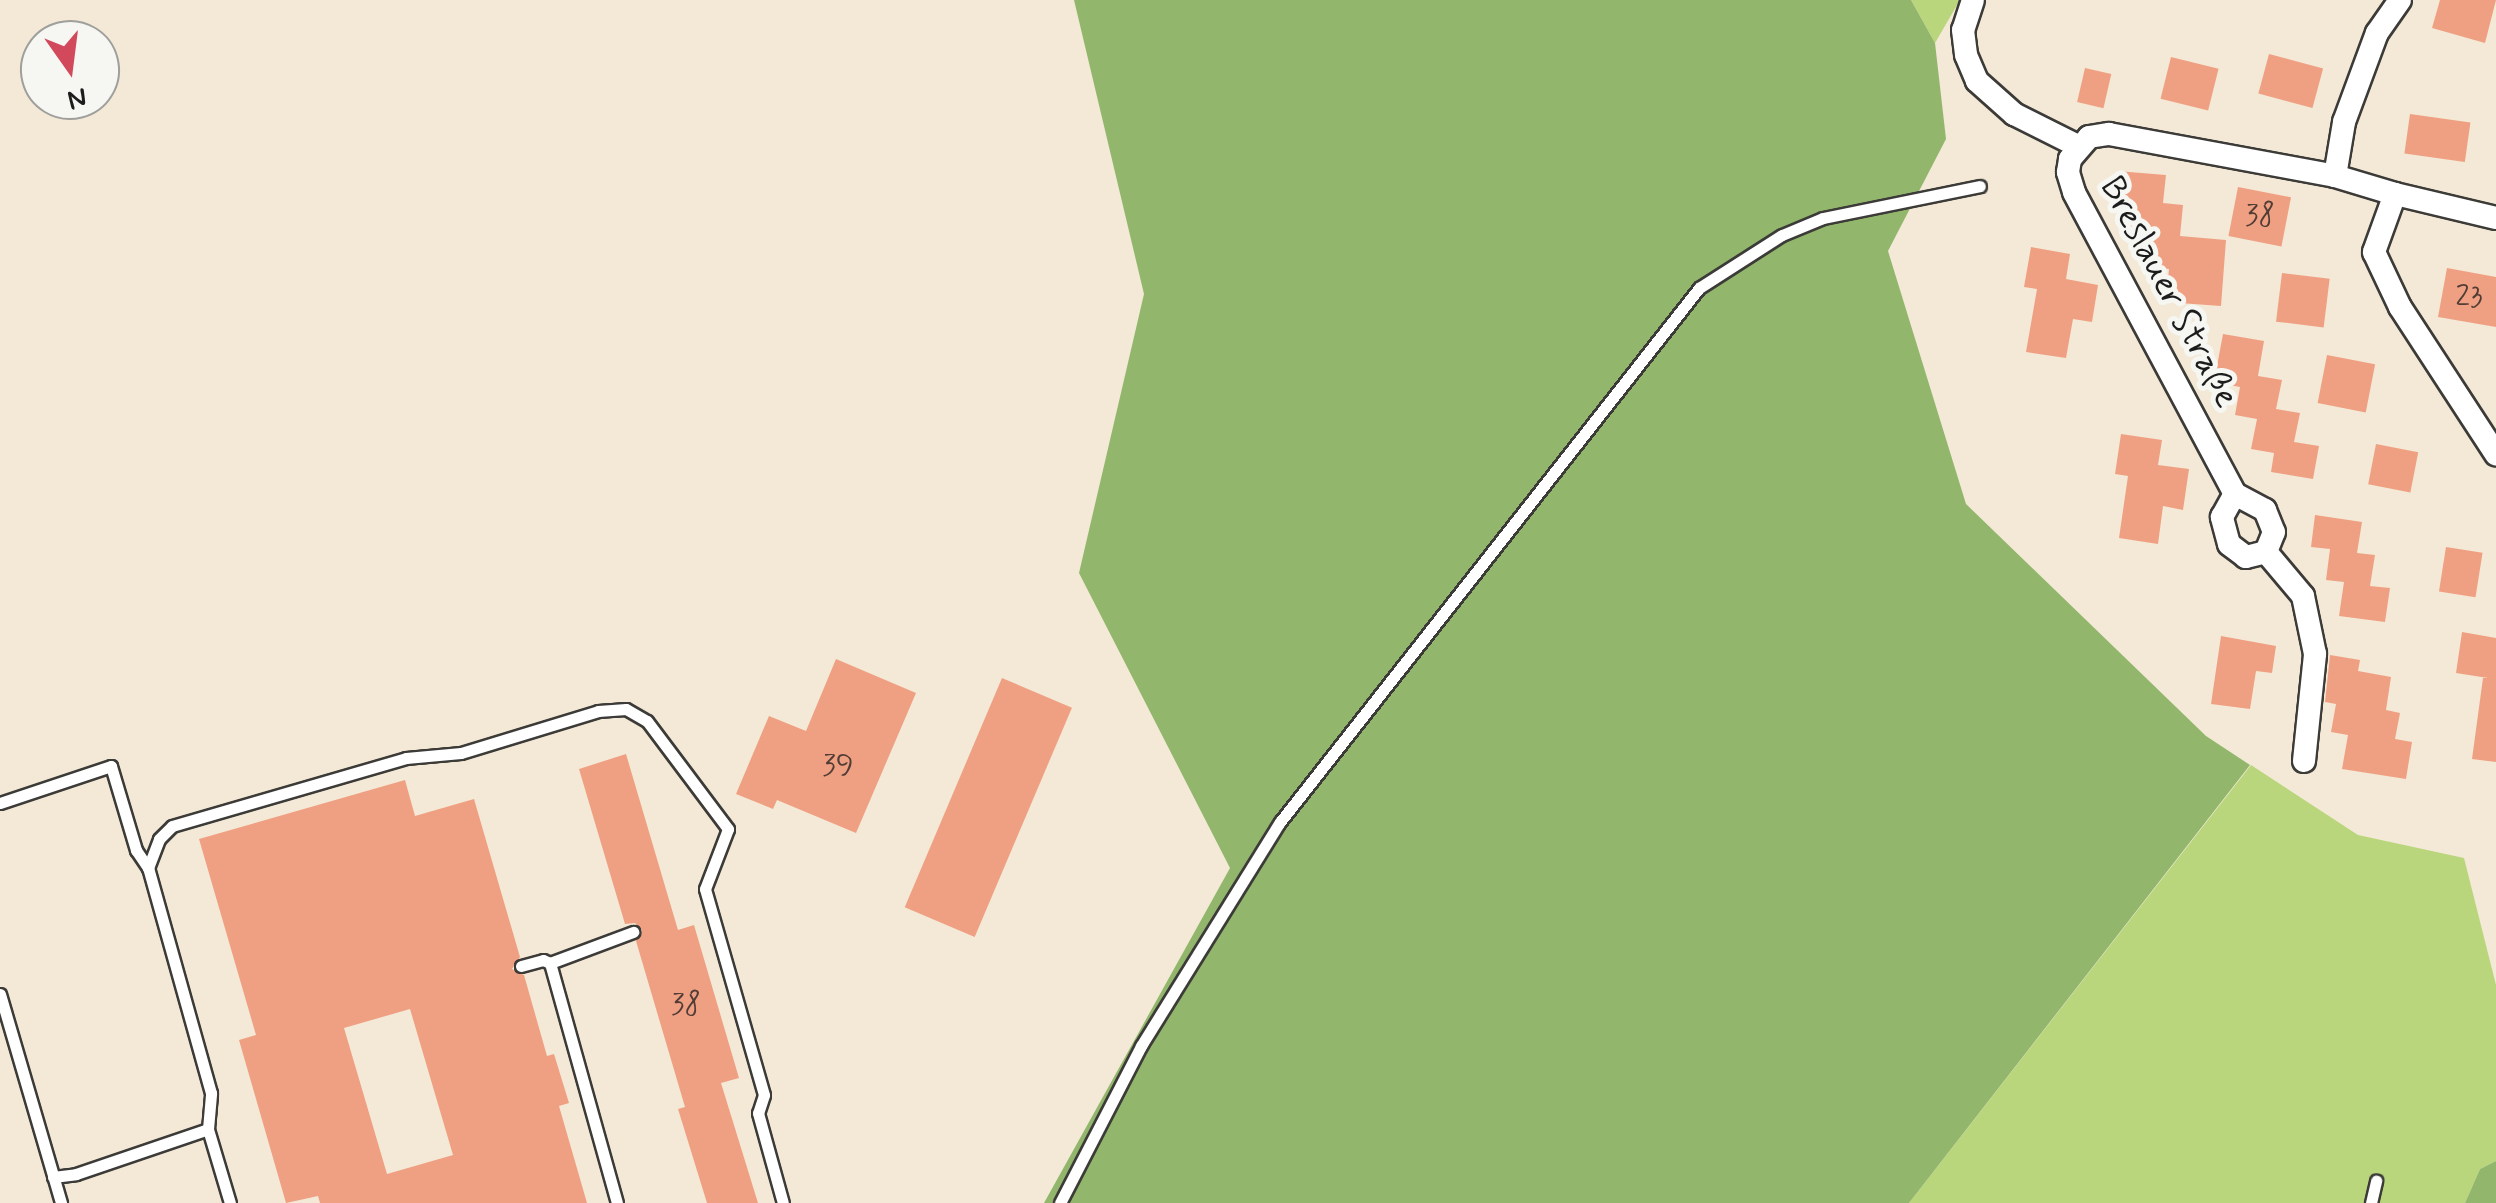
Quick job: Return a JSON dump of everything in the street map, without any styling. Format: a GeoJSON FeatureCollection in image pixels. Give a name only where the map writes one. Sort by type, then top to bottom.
{"type":"FeatureCollection","features":[{"type":"Feature","properties":{"kind":"street"},"geometry":{"type":"LineString","coordinates":[[1974,0],[1963,30],[1966,55],[1977,81],[2014,114],[2078,146]]}},
{"type":"Feature","properties":{"kind":"street"},"geometry":{"type":"LineString","coordinates":[[2335,176],[2344,122],[2370,51],[2400,0]]}},
{"type":"Feature","properties":{"kind":"street","name":"Breslauer Straße"},"geometry":{"type":"LineString","coordinates":[[2266,552],[2274,532],[2265,510],[2235,494],[2074,192],[2068,172],[2078,146],[2089,137],[2109,134],[2335,176],[2496,218]]}},
{"type":"Feature","properties":{"kind":"street"},"geometry":{"type":"LineString","coordinates":[[2395,194],[2374,252],[2382,277],[2496,454]]}},
{"type":"Feature","properties":{"kind":"street"},"geometry":{"type":"LineString","coordinates":[[2235,494],[2222,517],[2229,544],[2246,557],[2266,552],[2302,596],[2313,628],[2316,654],[2304,761]]}},
{"type":"Feature","properties":{"kind":"lane"},"geometry":{"type":"LineString","coordinates":[[1060,1203],[1140,1046],[1280,822],[1699,288],[1782,235],[1823,218],[1980,186]]}},
{"type":"Feature","properties":{"kind":"lane"},"geometry":{"type":"LineString","coordinates":[[148,868],[159,839],[172,826],[406,758],[461,753],[598,711],[626,709],[647,720],[728,829],[706,889],[764,1095],[758,1112],[783,1203]]}},
{"type":"Feature","properties":{"kind":"lane"},"geometry":{"type":"LineString","coordinates":[[0,803],[111,766],[136,850],[148,868],[211,1093],[208,1130],[230,1203]]}},
{"type":"Feature","properties":{"kind":"lane"},"geometry":{"type":"LineString","coordinates":[[521,966],[543,960],[550,963],[633,932]]}},
{"type":"Feature","properties":{"kind":"lane"},"geometry":{"type":"LineString","coordinates":[[550,963],[617,1203]]}},
{"type":"Feature","properties":{"kind":"lane"},"geometry":{"type":"LineString","coordinates":[[0,994],[61,1203]]}},
{"type":"Feature","properties":{"kind":"lane"},"geometry":{"type":"LineString","coordinates":[[53,1177],[76,1174],[208,1130]]}},
{"type":"Feature","properties":{"kind":"lane"},"geometry":{"type":"LineString","coordinates":[[2372,1203],[2376,1181]]}},
{"type":"Feature","properties":{"kind":"green space"},"geometry":{"type":"Polygon","coordinates":[[[1074,0],[1911,0],[1935,43],[1946,139],[1888,251],[1966,504],[2206,736],[2250,765],[1909,1203],[1044,1203],[1230,868],[1079,573],[1144,294],[1074,0]]]}},
{"type":"Feature","properties":{"kind":"green space"},"geometry":{"type":"Polygon","coordinates":[[[1911,0],[1960,0],[1935,43],[1911,0]]]}},
{"type":"Feature","properties":{"kind":"green space"},"geometry":{"type":"Polygon","coordinates":[[[2251,765],[2358,835],[2464,858],[2496,985],[2496,1161],[2480,1169],[2465,1203],[1909,1203],[2251,765]]]}},
{"type":"Feature","properties":{"kind":"green space"},"geometry":{"type":"Polygon","coordinates":[[[2496,1161],[2496,1203],[2465,1203],[2480,1169],[2496,1161]]]}},
{"type":"Feature","properties":{"kind":"building"},"geometry":{"type":"Polygon","coordinates":[[[2440,0],[2496,0],[2485,43],[2432,28],[2440,0]]]}},
{"type":"Feature","properties":{"kind":"building"},"geometry":{"type":"Polygon","coordinates":[[[2269,54],[2323,68],[2312,108],[2258,94],[2269,54]]]}},
{"type":"Feature","properties":{"kind":"building"},"geometry":{"type":"Polygon","coordinates":[[[2171,57],[2219,69],[2208,111],[2161,99],[2171,57]]]}},
{"type":"Feature","properties":{"kind":"building"},"geometry":{"type":"Polygon","coordinates":[[[2085,68],[2111,74],[2103,108],[2077,102],[2085,68]]]}},
{"type":"Feature","properties":{"kind":"building"},"geometry":{"type":"Polygon","coordinates":[[[2410,114],[2470,122],[2465,162],[2404,154],[2410,114]]]}},
{"type":"Feature","properties":{"kind":"building"},"geometry":{"type":"Polygon","coordinates":[[[2117,171],[2166,175],[2163,203],[2183,205],[2180,236],[2226,240],[2221,306],[2166,302],[2169,269],[2143,266],[2146,234],[2125,232],[2128,200],[2114,199],[2117,171]]]}},
{"type":"Feature","properties":{"kind":"building"},"geometry":{"type":"Polygon","coordinates":[[[2238,187],[2291,197],[2281,246],[2228,236],[2238,187]]]}},
{"type":"Feature","properties":{"kind":"building"},"geometry":{"type":"Polygon","coordinates":[[[2031,247],[2070,254],[2066,279],[2098,285],[2092,322],[2073,319],[2066,358],[2026,352],[2037,289],[2024,287],[2031,247]]]}},
{"type":"Feature","properties":{"kind":"building"},"geometry":{"type":"Polygon","coordinates":[[[2447,268],[2496,277],[2496,327],[2438,317],[2447,268]]]}},
{"type":"Feature","properties":{"kind":"building"},"geometry":{"type":"Polygon","coordinates":[[[2282,273],[2330,279],[2324,327],[2276,322],[2282,273]]]}},
{"type":"Feature","properties":{"kind":"building"},"geometry":{"type":"Polygon","coordinates":[[[2223,334],[2264,341],[2258,376],[2282,380],[2276,409],[2300,413],[2294,442],[2319,446],[2313,479],[2271,472],[2274,453],[2251,449],[2257,419],[2235,415],[2240,387],[2214,382],[2223,334]]]}},
{"type":"Feature","properties":{"kind":"building"},"geometry":{"type":"Polygon","coordinates":[[[2327,355],[2375,364],[2366,412],[2318,403],[2327,355]]]}},
{"type":"Feature","properties":{"kind":"building"},"geometry":{"type":"Polygon","coordinates":[[[2121,434],[2162,440],[2158,465],[2189,469],[2183,510],[2163,506],[2158,544],[2119,538],[2128,476],[2115,474],[2121,434]]]}},
{"type":"Feature","properties":{"kind":"building"},"geometry":{"type":"Polygon","coordinates":[[[2376,444],[2418,452],[2410,492],[2368,484],[2376,444]]]}},
{"type":"Feature","properties":{"kind":"building"},"geometry":{"type":"Polygon","coordinates":[[[2315,515],[2362,522],[2357,553],[2375,555],[2370,586],[2390,588],[2385,622],[2339,616],[2344,582],[2326,580],[2330,549],[2311,547],[2315,515]]]}},
{"type":"Feature","properties":{"kind":"building"},"geometry":{"type":"Polygon","coordinates":[[[2446,547],[2483,553],[2476,597],[2439,591],[2446,547]]]}},
{"type":"Feature","properties":{"kind":"building"},"geometry":{"type":"Polygon","coordinates":[[[2462,632],[2496,638],[2496,762],[2472,759],[2483,678],[2488,678],[2456,673],[2462,632]]]}},
{"type":"Feature","properties":{"kind":"building"},"geometry":{"type":"Polygon","coordinates":[[[2221,636],[2276,646],[2272,673],[2256,671],[2250,709],[2211,704],[2221,636]]]}},
{"type":"Feature","properties":{"kind":"building"},"geometry":{"type":"Polygon","coordinates":[[[2330,655],[2360,660],[2358,671],[2391,677],[2386,710],[2400,713],[2395,739],[2412,742],[2406,779],[2342,769],[2348,735],[2331,732],[2336,704],[2325,702],[2330,655]]]}},
{"type":"Feature","properties":{"kind":"building"},"geometry":{"type":"Polygon","coordinates":[[[836,659],[916,693],[856,833],[777,800],[773,809],[736,794],[769,716],[806,731],[836,659]]]}},
{"type":"Feature","properties":{"kind":"building"},"geometry":{"type":"Polygon","coordinates":[[[1002,678],[1072,708],[975,937],[905,907],[1002,678]]]}},
{"type":"Feature","properties":{"kind":"building"},"geometry":{"type":"Polygon","coordinates":[[[626,754],[678,930],[694,925],[739,1078],[721,1083],[758,1203],[707,1203],[678,1109],[685,1107],[636,941],[642,930],[635,923],[625,924],[579,769],[626,754]]]}},
{"type":"Feature","properties":{"kind":"building"},"geometry":{"type":"Polygon","coordinates":[[[405,780],[415,816],[474,799],[520,957],[512,969],[524,975],[547,1056],[554,1054],[569,1103],[559,1106],[587,1203],[320,1203],[318,1196],[286,1203],[239,1040],[256,1035],[199,839],[405,780]],[[410,1009],[344,1028],[387,1174],[453,1155],[410,1009]]]}}]}
